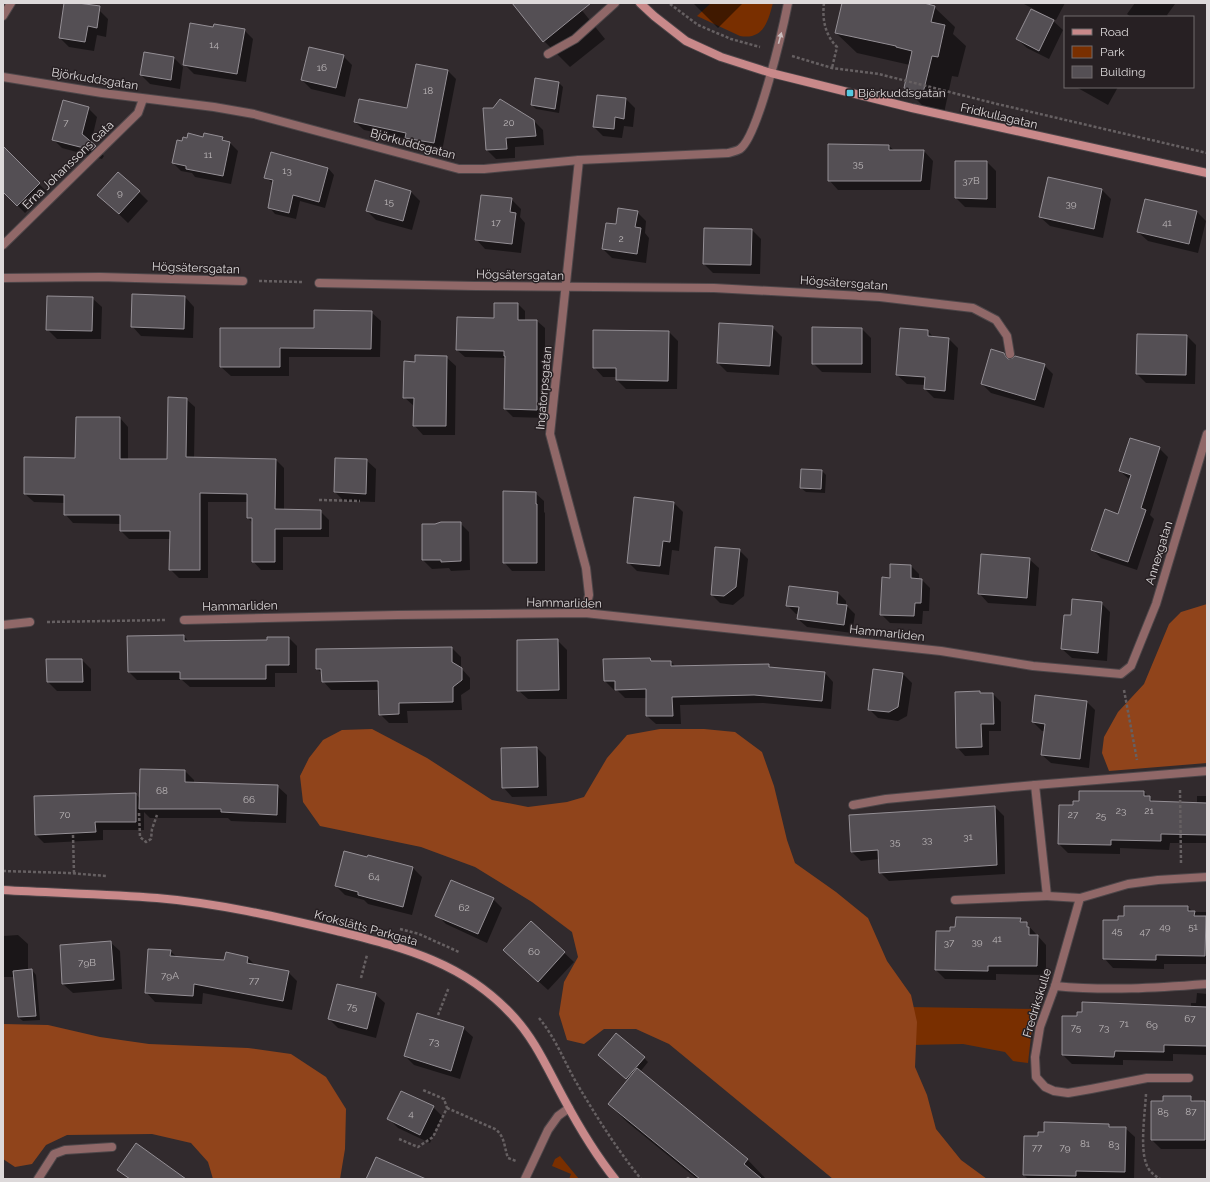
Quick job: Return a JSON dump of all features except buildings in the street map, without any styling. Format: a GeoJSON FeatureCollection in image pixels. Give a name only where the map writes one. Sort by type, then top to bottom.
{"type":"FeatureCollection","features":[{"type":"Feature","properties":{"kind":"street"},"geometry":{"type":"LineString","coordinates":[[3,16],[11,3]]}},
{"type":"Feature","properties":{"kind":"street"},"geometry":{"type":"LineString","coordinates":[[548,54],[575,39],[616,3]]}},
{"type":"Feature","properties":{"kind":"street","name":"Fridkullagatan"},"geometry":{"type":"LineString","coordinates":[[640,3],[686,41],[721,57],[771,73],[912,108],[1207,173]]}},
{"type":"Feature","properties":{"kind":"street","name":"Björkuddsgatan"},"geometry":{"type":"LineString","coordinates":[[3,77],[143,99],[214,107],[254,114],[459,169],[484,169],[579,160],[728,153],[740,149],[749,138],[764,98],[788,3]]}},
{"type":"Feature","properties":{"kind":"street","name":"Erna Johanssons Gata"},"geometry":{"type":"LineString","coordinates":[[3,245],[138,113],[143,99]]}},
{"type":"Feature","properties":{"kind":"street","name":"Ingatorpsgatan"},"geometry":{"type":"LineString","coordinates":[[579,160],[550,434],[586,568],[589,595],[585,613]]}},
{"type":"Feature","properties":{"kind":"street","name":"Högsätersgatan"},"geometry":{"type":"LineString","coordinates":[[3,278],[100,277],[243,281]]}},
{"type":"Feature","properties":{"kind":"street","name":"Högsätersgatan"},"geometry":{"type":"LineString","coordinates":[[318,283],[714,288],[880,297],[973,308],[996,320],[1007,336],[1010,354]]}},
{"type":"Feature","properties":{"kind":"street","name":"Annexgatan"},"geometry":{"type":"LineString","coordinates":[[1122,674],[1131,666],[1156,604],[1207,434]]}},
{"type":"Feature","properties":{"kind":"street","name":"Hammarliden"},"geometry":{"type":"LineString","coordinates":[[184,620],[397,615],[585,613],[941,651],[1033,666],[1122,674]]}},
{"type":"Feature","properties":{"kind":"street"},"geometry":{"type":"LineString","coordinates":[[3,625],[30,622]]}},
{"type":"Feature","properties":{"kind":"street"},"geometry":{"type":"LineString","coordinates":[[853,804],[886,799],[1036,785],[1207,771]]}},
{"type":"Feature","properties":{"kind":"street"},"geometry":{"type":"LineString","coordinates":[[1036,785],[1047,896]]}},
{"type":"Feature","properties":{"kind":"street"},"geometry":{"type":"LineString","coordinates":[[955,900],[1047,896],[1080,898],[1128,884],[1181,878],[1207,877]]}},
{"type":"Feature","properties":{"kind":"street","name":"Krokslätts Parkgata"},"geometry":{"type":"LineString","coordinates":[[3,890],[156,898],[203,904],[250,912],[319,927],[415,953],[442,964],[464,975],[489,993],[529,1033],[569,1108],[615,1179]]}},
{"type":"Feature","properties":{"kind":"street","name":"Fredrikskulle"},"geometry":{"type":"LineString","coordinates":[[1080,898],[1055,986],[1040,1027],[1035,1057],[1036,1077],[1045,1087],[1054,1091],[1068,1093],[1091,1090],[1147,1078],[1188,1078]]}},
{"type":"Feature","properties":{"kind":"street"},"geometry":{"type":"LineString","coordinates":[[1055,986],[1132,989],[1207,984]]}},
{"type":"Feature","properties":{"kind":"street"},"geometry":{"type":"LineString","coordinates":[[525,1179],[548,1130],[558,1116],[569,1108]]}},
{"type":"Feature","properties":{"kind":"street"},"geometry":{"type":"LineString","coordinates":[[38,1179],[54,1154],[65,1150],[112,1147]]}},
{"type":"Feature","properties":{"kind":"path"},"geometry":{"type":"LineString","coordinates":[[668,3],[698,25],[731,39],[832,68],[879,74],[993,103],[1207,153]]}},
{"type":"Feature","properties":{"kind":"path"},"geometry":{"type":"LineString","coordinates":[[824,3],[824,21],[826,30],[830,41],[837,47],[832,68]]}},
{"type":"Feature","properties":{"kind":"path","name":"Högsätersgatan"},"geometry":{"type":"LineString","coordinates":[[243,281],[318,283]]}},
{"type":"Feature","properties":{"kind":"path"},"geometry":{"type":"LineString","coordinates":[[319,500],[360,501]]}},
{"type":"Feature","properties":{"kind":"path"},"geometry":{"type":"LineString","coordinates":[[30,622],[184,620]]}},
{"type":"Feature","properties":{"kind":"path"},"geometry":{"type":"LineString","coordinates":[[1122,674],[1140,776]]}},
{"type":"Feature","properties":{"kind":"path"},"geometry":{"type":"LineString","coordinates":[[1180,773],[1181,878]]}},
{"type":"Feature","properties":{"kind":"path"},"geometry":{"type":"LineString","coordinates":[[139,813],[140,837],[146,842],[151,839],[152,829],[157,814]]}},
{"type":"Feature","properties":{"kind":"path"},"geometry":{"type":"LineString","coordinates":[[73,835],[74,873]]}},
{"type":"Feature","properties":{"kind":"path"},"geometry":{"type":"LineString","coordinates":[[3,871],[74,873],[109,876]]}},
{"type":"Feature","properties":{"kind":"path"},"geometry":{"type":"LineString","coordinates":[[399,928],[454,948],[463,955]]}},
{"type":"Feature","properties":{"kind":"path"},"geometry":{"type":"LineString","coordinates":[[360,978],[368,954]]}},
{"type":"Feature","properties":{"kind":"path"},"geometry":{"type":"LineString","coordinates":[[438,1015],[449,987]]}},
{"type":"Feature","properties":{"kind":"path"},"geometry":{"type":"LineString","coordinates":[[537,1016],[558,1047],[599,1121],[641,1179]]}},
{"type":"Feature","properties":{"kind":"path"},"geometry":{"type":"LineString","coordinates":[[1147,1078],[1143,1147],[1145,1162],[1152,1174],[1160,1179]]}},
{"type":"Feature","properties":{"kind":"path"},"geometry":{"type":"LineString","coordinates":[[423,1090],[444,1100],[447,1108],[500,1132],[508,1158],[519,1162]]}},
{"type":"Feature","properties":{"kind":"path"},"geometry":{"type":"LineString","coordinates":[[398,1139],[418,1148],[433,1137],[447,1108]]}},
{"type":"Feature","properties":{"kind":"green space"},"geometry":{"type":"Polygon","coordinates":[[[711,3],[773,3],[767,22],[760,32],[755,35],[740,36],[697,16],[711,3]]]}},
{"type":"Feature","properties":{"kind":"green space"},"geometry":{"type":"Polygon","coordinates":[[[909,1007],[1034,1009],[1028,1063],[1013,1061],[1005,1052],[963,1044],[911,1045],[909,1007]]]}},
{"type":"Feature","properties":{"kind":"green space"},"geometry":{"type":"Polygon","coordinates":[[[560,1156],[579,1179],[569,1179],[571,1174],[552,1166],[555,1159],[560,1156]]]}},
{"type":"Feature","properties":{"kind":"shaded area"},"geometry":{"type":"Polygon","coordinates":[[[1207,604],[1207,763],[1109,771],[1102,753],[1104,737],[1118,712],[1144,684],[1169,624],[1181,612],[1207,604]]]}},
{"type":"Feature","properties":{"kind":"shaded area"},"geometry":{"type":"Polygon","coordinates":[[[372,729],[427,758],[492,800],[528,807],[567,802],[584,797],[607,758],[627,735],[660,729],[704,729],[735,732],[762,752],[774,786],[787,840],[795,863],[836,892],[868,918],[887,961],[911,995],[917,1022],[915,1067],[927,1095],[936,1129],[961,1160],[987,1179],[833,1179],[669,1044],[636,1029],[604,1029],[584,1044],[567,1040],[559,1014],[564,982],[578,957],[572,932],[532,902],[475,867],[421,847],[320,826],[303,802],[300,776],[309,758],[323,740],[342,730],[372,729]]]}},
{"type":"Feature","properties":{"kind":"shaded area"},"geometry":{"type":"Polygon","coordinates":[[[3,1024],[48,1025],[100,1037],[149,1044],[248,1048],[291,1054],[326,1077],[346,1109],[345,1149],[340,1179],[213,1179],[208,1162],[191,1143],[152,1134],[67,1135],[46,1145],[32,1164],[15,1167],[3,1159],[3,1024]]]}},
{"type":"Feature","properties":{"kind":"place","name":"Björkuddsgatan"},"geometry":{"type":"Point","coordinates":[850,93]}}]}
